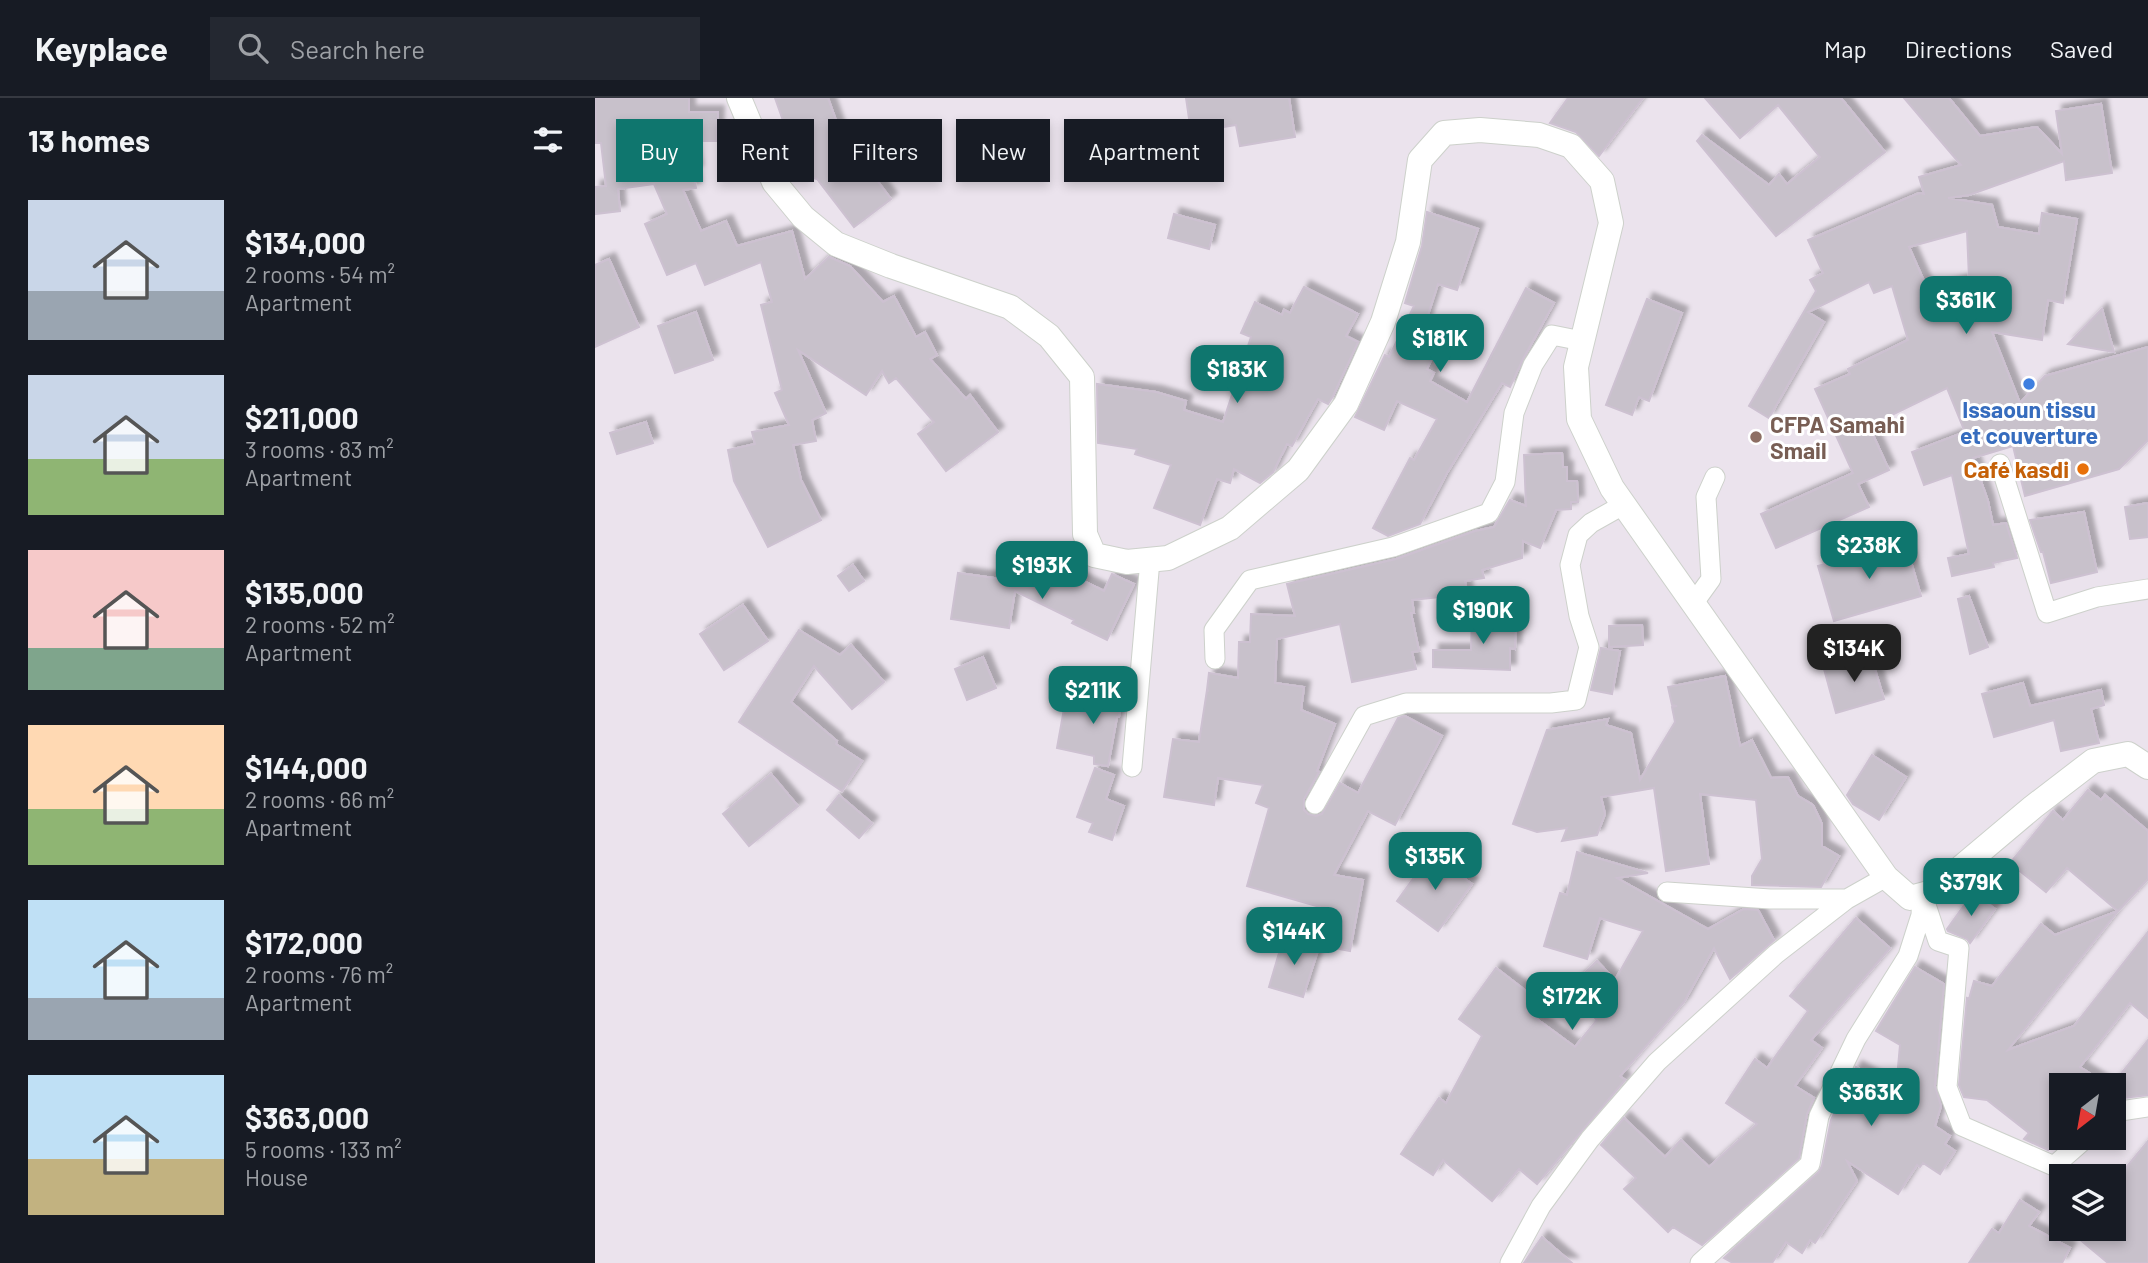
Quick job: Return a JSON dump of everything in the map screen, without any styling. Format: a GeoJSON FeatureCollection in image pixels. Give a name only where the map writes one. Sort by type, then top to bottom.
{"type":"FeatureCollection","features":[{"type":"Feature","properties":{"kind":"street"},"geometry":{"type":"LineString","coordinates":[[739,98],[774,182],[803,217],[828,237],[836,243],[891,266],[1010,307],[1049,336],[1082,377],[1085,534],[1094,555],[1127,562],[1168,558],[1230,528],[1298,470],[1346,404],[1383,322],[1408,242],[1420,160],[1444,133],[1480,130],[1539,135],[1571,146],[1602,181],[1611,223],[1576,367],[1579,419],[1623,505],[1886,877],[1910,898],[1932,892],[2033,807],[2093,761],[2128,754],[2148,767]]}},
{"type":"Feature","properties":{"kind":"street"},"geometry":{"type":"LineString","coordinates":[[1215,659],[1214,629],[1250,580],[1393,547],[1489,513],[1505,482],[1514,413],[1533,365],[1552,335],[1583,341]]}},
{"type":"Feature","properties":{"kind":"street"},"geometry":{"type":"LineString","coordinates":[[2000,464],[2047,613],[2097,597],[2148,589]]}},
{"type":"Feature","properties":{"kind":"street"},"geometry":{"type":"LineString","coordinates":[[1693,604],[1711,579],[1706,497],[1715,477]]}},
{"type":"Feature","properties":{"kind":"street"},"geometry":{"type":"LineString","coordinates":[[1315,804],[1364,716],[1406,703],[1551,703],[1576,700],[1589,646],[1579,616],[1570,565],[1578,535],[1591,523],[1623,505]]}},
{"type":"Feature","properties":{"kind":"street"},"geometry":{"type":"LineString","coordinates":[[1132,766],[1150,560]]}},
{"type":"Feature","properties":{"kind":"street"},"geometry":{"type":"LineString","coordinates":[[1510,1263],[1541,1206],[1590,1139],[1657,1062],[1776,954],[1847,900],[1886,877]]}},
{"type":"Feature","properties":{"kind":"street"},"geometry":{"type":"LineString","coordinates":[[1667,892],[1770,899],[1847,900]]}},
{"type":"Feature","properties":{"kind":"street"},"geometry":{"type":"LineString","coordinates":[[1922,894],[1938,941],[1959,948],[1947,1087],[1962,1126],[2055,1166],[2073,1150]]}},
{"type":"Feature","properties":{"kind":"street"},"geometry":{"type":"LineString","coordinates":[[1700,1263],[1810,1164],[1819,1116],[1856,1039],[1908,956],[1921,915],[1922,894]]}},
{"type":"Feature","properties":{"kind":"street"},"geometry":{"type":"LineString","coordinates":[[2126,1110],[2148,1107]]}},
{"type":"Feature","properties":{"kind":"building"},"geometry":{"type":"Polygon","coordinates":[[[595,98],[689,98],[689,112],[718,112],[717,141],[703,141],[703,119],[616,119],[616,182],[695,182],[696,188],[683,190],[701,231],[726,221],[737,246],[792,231],[805,279],[829,257],[850,266],[883,302],[894,296],[916,337],[925,332],[937,355],[930,359],[966,399],[970,395],[998,432],[946,471],[918,434],[934,422],[896,378],[889,383],[882,371],[866,395],[798,350],[826,413],[812,420],[816,441],[793,445],[801,480],[821,520],[768,547],[734,481],[728,450],[755,444],[752,432],[789,425],[775,393],[782,390],[761,305],[772,302],[761,262],[705,285],[696,263],[667,275],[645,224],[667,214],[654,184],[618,189],[620,211],[595,214],[595,187],[606,186],[601,143],[596,143],[595,98]]]}},
{"type":"Feature","properties":{"kind":"building"},"geometry":{"type":"Polygon","coordinates":[[[775,98],[828,98],[836,119],[828,119],[828,182],[878,182],[891,199],[854,227],[814,178],[814,119],[782,119],[775,98]]]}},
{"type":"Feature","properties":{"kind":"building"},"geometry":{"type":"Polygon","coordinates":[[[1186,98],[1289,98],[1295,137],[1240,146],[1236,125],[1224,127],[1224,119],[1189,119],[1186,98]]]}},
{"type":"Feature","properties":{"kind":"building"},"geometry":{"type":"Polygon","coordinates":[[[1568,98],[1643,98],[1599,156],[1576,132],[1550,123],[1568,98]]]}},
{"type":"Feature","properties":{"kind":"building"},"geometry":{"type":"Polygon","coordinates":[[[1705,98],[1841,98],[1885,152],[1776,236],[1697,141],[1702,135],[1769,185],[1779,174],[1787,184],[1820,157],[1778,105],[1740,138],[1705,98]]]}},
{"type":"Feature","properties":{"kind":"building"},"geometry":{"type":"Polygon","coordinates":[[[1904,98],[1949,98],[1980,136],[2037,127],[2062,154],[2056,111],[2101,104],[2112,173],[2066,180],[2064,161],[1969,195],[1948,198],[1992,205],[1998,227],[2039,234],[2042,213],[2077,219],[2063,303],[2048,300],[2042,340],[1992,332],[2020,403],[2045,376],[2148,347],[2148,440],[2119,469],[2025,496],[2013,446],[1973,458],[1993,525],[2006,523],[2017,558],[1993,563],[1994,567],[1952,576],[1948,558],[1969,554],[1952,475],[1924,485],[1912,452],[1965,432],[1947,388],[1869,426],[1889,470],[1858,484],[1869,507],[1776,548],[1761,514],[1853,473],[1815,389],[1850,374],[1848,369],[1908,340],[1892,286],[1874,293],[1869,282],[1808,312],[1824,322],[1769,418],[1749,406],[1816,291],[1810,280],[1823,273],[1808,240],[1919,193],[1924,194],[1919,177],[1961,165],[1904,98]],[[1967,231],[1909,247],[1928,290],[1969,279],[1967,231]]]}},
{"type":"Feature","properties":{"kind":"building"},"geometry":{"type":"Polygon","coordinates":[[[1427,212],[1478,229],[1457,290],[1438,284],[1424,327],[1442,336],[1427,369],[1434,373],[1430,381],[1467,402],[1526,288],[1554,303],[1510,387],[1502,383],[1447,473],[1420,524],[1388,536],[1373,528],[1410,458],[1414,460],[1437,419],[1397,401],[1384,430],[1355,417],[1385,355],[1389,357],[1414,306],[1405,303],[1422,246],[1427,212]]]}},
{"type":"Feature","properties":{"kind":"building"},"geometry":{"type":"Polygon","coordinates":[[[1174,214],[1215,225],[1209,249],[1168,238],[1174,214]]]}},
{"type":"Feature","properties":{"kind":"building"},"geometry":{"type":"Polygon","coordinates":[[[609,259],[639,327],[595,347],[595,265],[609,259]]]}},
{"type":"Feature","properties":{"kind":"building"},"geometry":{"type":"Polygon","coordinates":[[[1304,287],[1358,314],[1346,336],[1358,342],[1328,404],[1318,399],[1292,446],[1287,444],[1273,472],[1260,483],[1234,469],[1230,483],[1217,479],[1200,525],[1154,508],[1171,465],[1135,454],[1137,449],[1098,443],[1097,384],[1156,392],[1186,401],[1184,410],[1223,422],[1251,337],[1241,333],[1255,302],[1282,315],[1284,310],[1290,313],[1304,287]]]}},
{"type":"Feature","properties":{"kind":"building"},"geometry":{"type":"Polygon","coordinates":[[[1647,299],[1682,313],[1649,401],[1639,397],[1632,415],[1606,405],[1647,299]]]}},
{"type":"Feature","properties":{"kind":"building"},"geometry":{"type":"Polygon","coordinates":[[[2102,309],[2114,352],[2068,344],[2102,309]]]}},
{"type":"Feature","properties":{"kind":"building"},"geometry":{"type":"Polygon","coordinates":[[[696,312],[713,360],[675,373],[658,326],[696,312]]]}},
{"type":"Feature","properties":{"kind":"building"},"geometry":{"type":"Polygon","coordinates":[[[646,422],[653,443],[617,454],[610,433],[646,422]]]}},
{"type":"Feature","properties":{"kind":"building"},"geometry":{"type":"Polygon","coordinates":[[[1562,453],[1563,467],[1567,467],[1567,481],[1577,481],[1578,502],[1571,502],[1571,509],[1556,510],[1540,548],[1523,541],[1522,558],[1482,570],[1484,578],[1465,581],[1467,594],[1412,600],[1414,613],[1411,613],[1419,651],[1412,652],[1416,669],[1352,682],[1340,624],[1277,639],[1275,683],[1304,687],[1301,710],[1335,724],[1317,771],[1319,772],[1304,799],[1304,810],[1308,814],[1322,814],[1340,783],[1358,793],[1398,718],[1405,716],[1442,736],[1395,825],[1368,811],[1334,875],[1363,880],[1350,951],[1313,944],[1320,907],[1247,886],[1269,808],[1256,803],[1263,785],[1218,778],[1214,805],[1164,797],[1173,739],[1199,742],[1209,673],[1238,678],[1239,642],[1250,642],[1251,614],[1295,616],[1287,584],[1396,559],[1494,527],[1510,500],[1526,506],[1524,455],[1562,453]]]}},
{"type":"Feature","properties":{"kind":"building"},"geometry":{"type":"Polygon","coordinates":[[[2148,503],[2148,537],[2130,539],[2125,507],[2148,503]]]}},
{"type":"Feature","properties":{"kind":"building"},"geometry":{"type":"Polygon","coordinates":[[[2084,512],[2097,572],[2051,583],[2043,552],[2030,520],[2084,512]]]}},
{"type":"Feature","properties":{"kind":"building"},"geometry":{"type":"Polygon","coordinates":[[[1905,541],[1921,596],[1834,621],[1818,566],[1905,541]]]}},
{"type":"Feature","properties":{"kind":"building"},"geometry":{"type":"Polygon","coordinates":[[[853,565],[864,581],[849,591],[838,576],[853,565]]]}},
{"type":"Feature","properties":{"kind":"building"},"geometry":{"type":"Polygon","coordinates":[[[1063,571],[1104,591],[1112,574],[1134,584],[1107,640],[1072,623],[1074,620],[1015,591],[1009,628],[951,619],[958,573],[1045,585],[1047,580],[1056,584],[1063,571]]]}},
{"type":"Feature","properties":{"kind":"building"},"geometry":{"type":"Polygon","coordinates":[[[1969,596],[1988,647],[1970,654],[1958,599],[1969,596]]]}},
{"type":"Feature","properties":{"kind":"building"},"geometry":{"type":"Polygon","coordinates":[[[743,605],[768,641],[724,670],[700,634],[743,605]]]}},
{"type":"Feature","properties":{"kind":"building"},"geometry":{"type":"Polygon","coordinates":[[[1472,615],[1516,617],[1515,649],[1510,648],[1510,670],[1433,667],[1433,650],[1471,650],[1472,615]]]}},
{"type":"Feature","properties":{"kind":"building"},"geometry":{"type":"Polygon","coordinates":[[[1642,625],[1643,645],[1609,647],[1609,626],[1642,625]]]}},
{"type":"Feature","properties":{"kind":"building"},"geometry":{"type":"Polygon","coordinates":[[[799,630],[840,655],[851,645],[884,682],[852,709],[814,666],[791,702],[837,741],[836,744],[862,761],[842,791],[739,722],[799,630]]]}},
{"type":"Feature","properties":{"kind":"building"},"geometry":{"type":"Polygon","coordinates":[[[1601,648],[1620,651],[1612,694],[1591,690],[1601,648]]]}},
{"type":"Feature","properties":{"kind":"building"},"geometry":{"type":"Polygon","coordinates":[[[1871,656],[1884,699],[1836,713],[1824,669],[1871,656]]]}},
{"type":"Feature","properties":{"kind":"building"},"geometry":{"type":"Polygon","coordinates":[[[983,657],[996,688],[967,700],[955,669],[983,657]]]}},
{"type":"Feature","properties":{"kind":"building"},"geometry":{"type":"Polygon","coordinates":[[[1725,676],[1740,746],[1752,740],[1771,778],[1788,777],[1798,796],[1813,805],[1822,824],[1822,846],[1839,856],[1821,887],[1752,885],[1752,876],[1762,859],[1756,800],[1700,794],[1709,864],[1666,871],[1654,788],[1601,797],[1605,814],[1597,835],[1562,841],[1567,828],[1537,832],[1513,824],[1547,730],[1608,719],[1606,725],[1631,733],[1640,780],[1675,722],[1672,707],[1677,706],[1672,705],[1668,687],[1725,676]]]}},
{"type":"Feature","properties":{"kind":"building"},"geometry":{"type":"Polygon","coordinates":[[[1102,679],[1123,681],[1119,717],[1108,766],[1094,764],[1094,756],[1057,748],[1064,709],[1098,716],[1102,679]]]}},
{"type":"Feature","properties":{"kind":"building"},"geometry":{"type":"Polygon","coordinates":[[[2023,683],[2030,706],[2101,690],[2104,705],[2091,709],[2099,743],[2061,751],[2054,720],[1994,737],[1982,694],[2023,683]]]}},
{"type":"Feature","properties":{"kind":"building"},"geometry":{"type":"Polygon","coordinates":[[[1872,755],[1906,777],[1879,820],[1853,804],[1847,795],[1872,755]]]}},
{"type":"Feature","properties":{"kind":"building"},"geometry":{"type":"Polygon","coordinates":[[[1095,768],[1114,775],[1106,799],[1124,806],[1112,840],[1089,832],[1093,823],[1077,817],[1095,768]]]}},
{"type":"Feature","properties":{"kind":"building"},"geometry":{"type":"Polygon","coordinates":[[[771,774],[798,806],[749,846],[723,814],[771,774]]]}},
{"type":"Feature","properties":{"kind":"building"},"geometry":{"type":"Polygon","coordinates":[[[2088,790],[2101,800],[2105,795],[2148,831],[2148,879],[2118,911],[2067,868],[2046,892],[2010,863],[2053,811],[2063,820],[2088,790]]]}},
{"type":"Feature","properties":{"kind":"building"},"geometry":{"type":"Polygon","coordinates":[[[839,795],[872,823],[859,838],[827,810],[839,795]]]}},
{"type":"Feature","properties":{"kind":"building"},"geometry":{"type":"Polygon","coordinates":[[[1577,852],[1648,873],[1617,878],[1708,929],[1744,909],[1758,910],[1774,940],[1730,979],[1714,948],[1684,1002],[1620,1076],[1625,1080],[1537,1184],[1519,1169],[1492,1201],[1443,1160],[1433,1175],[1401,1154],[1439,1098],[1446,1103],[1482,1036],[1459,1019],[1496,968],[1535,998],[1526,1011],[1575,1047],[1597,1020],[1568,989],[1597,961],[1615,980],[1643,931],[1600,918],[1587,959],[1544,946],[1560,893],[1567,895],[1577,852]]]}},
{"type":"Feature","properties":{"kind":"building"},"geometry":{"type":"Polygon","coordinates":[[[1431,854],[1472,884],[1438,931],[1397,901],[1431,854]]]}},
{"type":"Feature","properties":{"kind":"building"},"geometry":{"type":"Polygon","coordinates":[[[1973,893],[1995,909],[1970,943],[1947,929],[1973,893]]]}},
{"type":"Feature","properties":{"kind":"building"},"geometry":{"type":"Polygon","coordinates":[[[2118,911],[2008,1050],[2074,1026],[2148,932],[2148,1018],[2130,1003],[2080,1067],[2089,1073],[2049,1073],[2048,1150],[2024,1139],[2029,1133],[1987,1100],[1964,1097],[1959,1085],[1967,998],[1969,999],[1974,981],[1992,986],[2041,924],[2055,935],[2118,911]]]}},
{"type":"Feature","properties":{"kind":"building"},"geometry":{"type":"Polygon","coordinates":[[[1856,918],[1890,948],[1811,1040],[1822,1048],[1795,1086],[1814,1098],[1807,1114],[1799,1158],[1702,1245],[1673,1227],[1668,1232],[1624,1189],[1636,1178],[1601,1145],[1624,1118],[1665,1157],[1681,1140],[1709,1167],[1757,1124],[1726,1103],[1755,1059],[1767,1068],[1808,1011],[1790,996],[1856,918]]]}},
{"type":"Feature","properties":{"kind":"building"},"geometry":{"type":"Polygon","coordinates":[[[1284,936],[1319,947],[1303,997],[1269,987],[1284,936]]]}},
{"type":"Feature","properties":{"kind":"building"},"geometry":{"type":"Polygon","coordinates":[[[1915,967],[1944,984],[1935,1086],[1941,1106],[1935,1126],[1950,1136],[1945,1144],[1955,1151],[1940,1174],[1923,1163],[1920,1167],[1917,1165],[1898,1194],[1847,1161],[1857,1181],[1815,1243],[1810,1240],[1802,1253],[1786,1242],[1772,1263],[1733,1263],[1724,1258],[1819,1172],[1831,1120],[1856,1067],[1896,1089],[1900,1045],[1876,1031],[1915,967]]]}},
{"type":"Feature","properties":{"kind":"building"},"geometry":{"type":"Polygon","coordinates":[[[2148,1040],[2148,1095],[2126,1098],[2126,1073],[2122,1073],[2148,1040]]]}},
{"type":"Feature","properties":{"kind":"building"},"geometry":{"type":"Polygon","coordinates":[[[2148,1141],[2148,1263],[2108,1263],[2082,1241],[2126,1241],[2126,1168],[2148,1141]]]}},
{"type":"Feature","properties":{"kind":"building"},"geometry":{"type":"Polygon","coordinates":[[[2020,1200],[2039,1212],[2029,1226],[2049,1237],[2049,1241],[2057,1241],[2070,1248],[2062,1263],[1969,1263],[1992,1229],[1999,1233],[2020,1200]]]}},
{"type":"Feature","properties":{"kind":"building"},"geometry":{"type":"Polygon","coordinates":[[[1542,1237],[1572,1263],[1524,1263],[1542,1237]]]}},
{"type":"Feature","properties":{"kind":"place","name":"Issaoun tissu et couverture"},"geometry":{"type":"Point","coordinates":[2029,384]}},
{"type":"Feature","properties":{"kind":"place","name":"CFPA Samahi Smail"},"geometry":{"type":"Point","coordinates":[1756,437]}},
{"type":"Feature","properties":{"kind":"place","name":"Café kasdi"},"geometry":{"type":"Point","coordinates":[2083,469]}}]}
